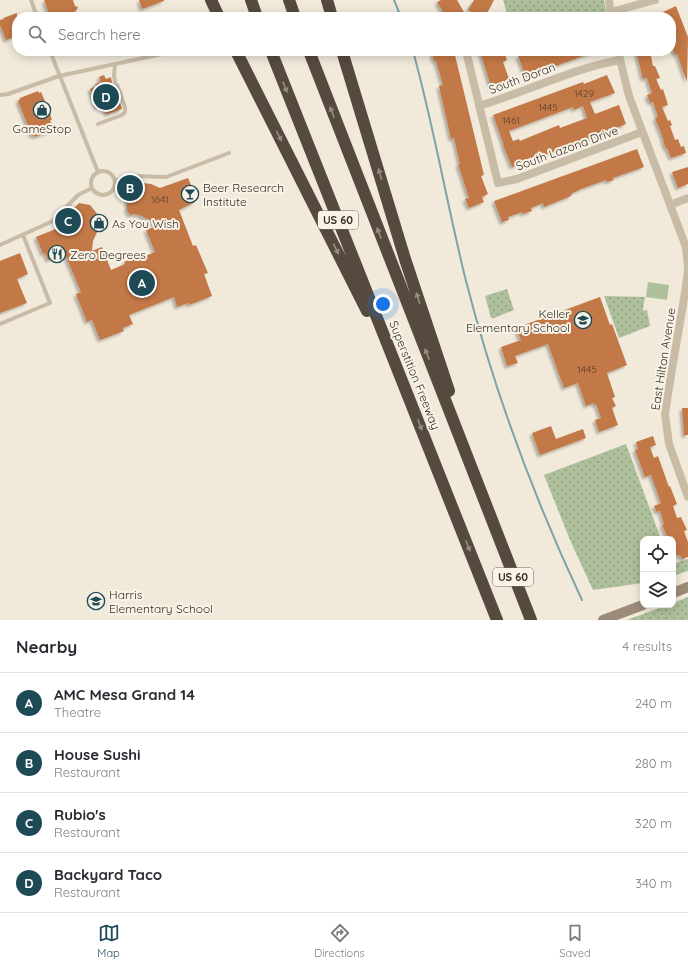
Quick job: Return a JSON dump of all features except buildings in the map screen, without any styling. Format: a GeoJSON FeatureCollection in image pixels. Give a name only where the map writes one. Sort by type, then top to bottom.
{"type":"FeatureCollection","features":[{"type":"Feature","properties":{"kind":"highway"},"geometry":{"type":"LineString","coordinates":[[211,0],[217,12]]}},
{"type":"Feature","properties":{"kind":"highway"},"geometry":{"type":"LineString","coordinates":[[250,0],[255,12]]}},
{"type":"Feature","properties":{"kind":"highway"},"geometry":{"type":"LineString","coordinates":[[289,0],[294,12]]}},
{"type":"Feature","properties":{"kind":"highway"},"geometry":{"type":"LineString","coordinates":[[327,0],[331,12]]}},
{"type":"Feature","properties":{"kind":"highway"},"geometry":{"type":"LineString","coordinates":[[239,56],[406,389]]}},
{"type":"Feature","properties":{"kind":"highway","name":"Superstition Freeway"},"geometry":{"type":"LineString","coordinates":[[273,56],[497,620]]}},
{"type":"Feature","properties":{"kind":"highway","name":"Superstition Freeway"},"geometry":{"type":"LineString","coordinates":[[311,56],[496,534],[531,620]]}},
{"type":"Feature","properties":{"kind":"highway"},"geometry":{"type":"LineString","coordinates":[[344,56],[405,259],[496,534]]}},
{"type":"Feature","properties":{"kind":"street"},"geometry":{"type":"LineString","coordinates":[[609,0],[611,12]]}},
{"type":"Feature","properties":{"kind":"street"},"geometry":{"type":"LineString","coordinates":[[617,12],[655,0]]}},
{"type":"Feature","properties":{"kind":"street"},"geometry":{"type":"LineString","coordinates":[[467,56],[479,106]]}},
{"type":"Feature","properties":{"kind":"street","name":"East Hilton Avenue"},"geometry":{"type":"LineString","coordinates":[[619,56],[629,96],[686,247],[688,270],[665,414],[669,444],[688,496]]}},
{"type":"Feature","properties":{"kind":"street","name":"South Doran"},"geometry":{"type":"LineString","coordinates":[[479,106],[589,67],[620,60]]}},
{"type":"Feature","properties":{"kind":"street","name":"South Lazona Drive"},"geometry":{"type":"LineString","coordinates":[[479,106],[498,183],[518,179],[642,132]]}},
{"type":"Feature","properties":{"kind":"street"},"geometry":{"type":"LineString","coordinates":[[670,205],[688,198]]}},
{"type":"Feature","properties":{"kind":"street"},"geometry":{"type":"LineString","coordinates":[[676,592],[688,587]]}},
{"type":"Feature","properties":{"kind":"street"},"geometry":{"type":"LineString","coordinates":[[604,620],[640,606]]}},
{"type":"Feature","properties":{"kind":"lane"},"geometry":{"type":"LineString","coordinates":[[30,0],[35,12]]}},
{"type":"Feature","properties":{"kind":"lane"},"geometry":{"type":"LineString","coordinates":[[52,56],[98,172]]}},
{"type":"Feature","properties":{"kind":"lane"},"geometry":{"type":"LineString","coordinates":[[0,95],[8,94],[59,76],[153,56]]}},
{"type":"Feature","properties":{"kind":"lane"},"geometry":{"type":"LineString","coordinates":[[98,124],[122,115],[125,112],[125,107],[114,75],[115,64]]}},
{"type":"Feature","properties":{"kind":"lane"},"geometry":{"type":"LineString","coordinates":[[114,181],[135,176],[166,177],[229,153]]}},
{"type":"Feature","properties":{"kind":"lane"},"geometry":{"type":"LineString","coordinates":[[98,172],[108,173],[114,181],[114,189],[105,195],[97,194],[92,188],[91,181],[98,172]]}},
{"type":"Feature","properties":{"kind":"lane"},"geometry":{"type":"LineString","coordinates":[[0,245],[53,222],[78,195],[92,188]]}},
{"type":"Feature","properties":{"kind":"lane"},"geometry":{"type":"LineString","coordinates":[[0,324],[50,303],[23,235]]}},
{"type":"Feature","properties":{"kind":"green space"},"geometry":{"type":"Polygon","coordinates":[[[503,0],[604,0],[606,12],[507,12],[503,0]]]}},
{"type":"Feature","properties":{"kind":"green space"},"geometry":{"type":"Polygon","coordinates":[[[648,282],[669,285],[667,300],[646,297],[648,282]]]}},
{"type":"Feature","properties":{"kind":"green space"},"geometry":{"type":"Polygon","coordinates":[[[507,289],[514,310],[491,318],[485,296],[507,289]]]}},
{"type":"Feature","properties":{"kind":"green space"},"geometry":{"type":"Polygon","coordinates":[[[604,296],[645,297],[643,309],[644,311],[647,310],[650,326],[619,338],[604,296]]]}},
{"type":"Feature","properties":{"kind":"green space"},"geometry":{"type":"Polygon","coordinates":[[[626,444],[660,536],[640,536],[640,583],[593,590],[570,540],[544,475],[626,444]]]}},
{"type":"Feature","properties":{"kind":"green space"},"geometry":{"type":"Polygon","coordinates":[[[688,559],[688,571],[676,575],[676,563],[688,559]]]}},
{"type":"Feature","properties":{"kind":"green space"},"geometry":{"type":"Polygon","coordinates":[[[688,597],[688,620],[627,620],[659,608],[676,608],[676,602],[688,597]]]}},
{"type":"Feature","properties":{"kind":"waterway"},"geometry":{"type":"LineString","coordinates":[[394,0],[399,12]]}},
{"type":"Feature","properties":{"kind":"waterway"},"geometry":{"type":"LineString","coordinates":[[414,56],[466,281],[489,362],[516,443],[564,561],[582,600]]}},
{"type":"Feature","properties":{"kind":"place","name":"Backyard Taco"},"geometry":{"type":"Point","coordinates":[106,97]}},
{"type":"Feature","properties":{"kind":"place","name":"GameStop"},"geometry":{"type":"Point","coordinates":[42,110]}},
{"type":"Feature","properties":{"kind":"place","name":"House Sushi"},"geometry":{"type":"Point","coordinates":[130,188]}},
{"type":"Feature","properties":{"kind":"place","name":"Beer Research Institute"},"geometry":{"type":"Point","coordinates":[190,194]}},
{"type":"Feature","properties":{"kind":"place","name":"Rubio's"},"geometry":{"type":"Point","coordinates":[68,221]}},
{"type":"Feature","properties":{"kind":"place","name":"As You Wish"},"geometry":{"type":"Point","coordinates":[99,223]}},
{"type":"Feature","properties":{"kind":"place","name":"Zero Degrees"},"geometry":{"type":"Point","coordinates":[57,254]}},
{"type":"Feature","properties":{"kind":"place","name":"AMC Mesa Grand 14"},"geometry":{"type":"Point","coordinates":[142,283]}},
{"type":"Feature","properties":{"kind":"place","name":"Keller Elementary School"},"geometry":{"type":"Point","coordinates":[583,320]}},
{"type":"Feature","properties":{"kind":"place","name":"Harris Elementary School"},"geometry":{"type":"Point","coordinates":[96,601]}}]}
